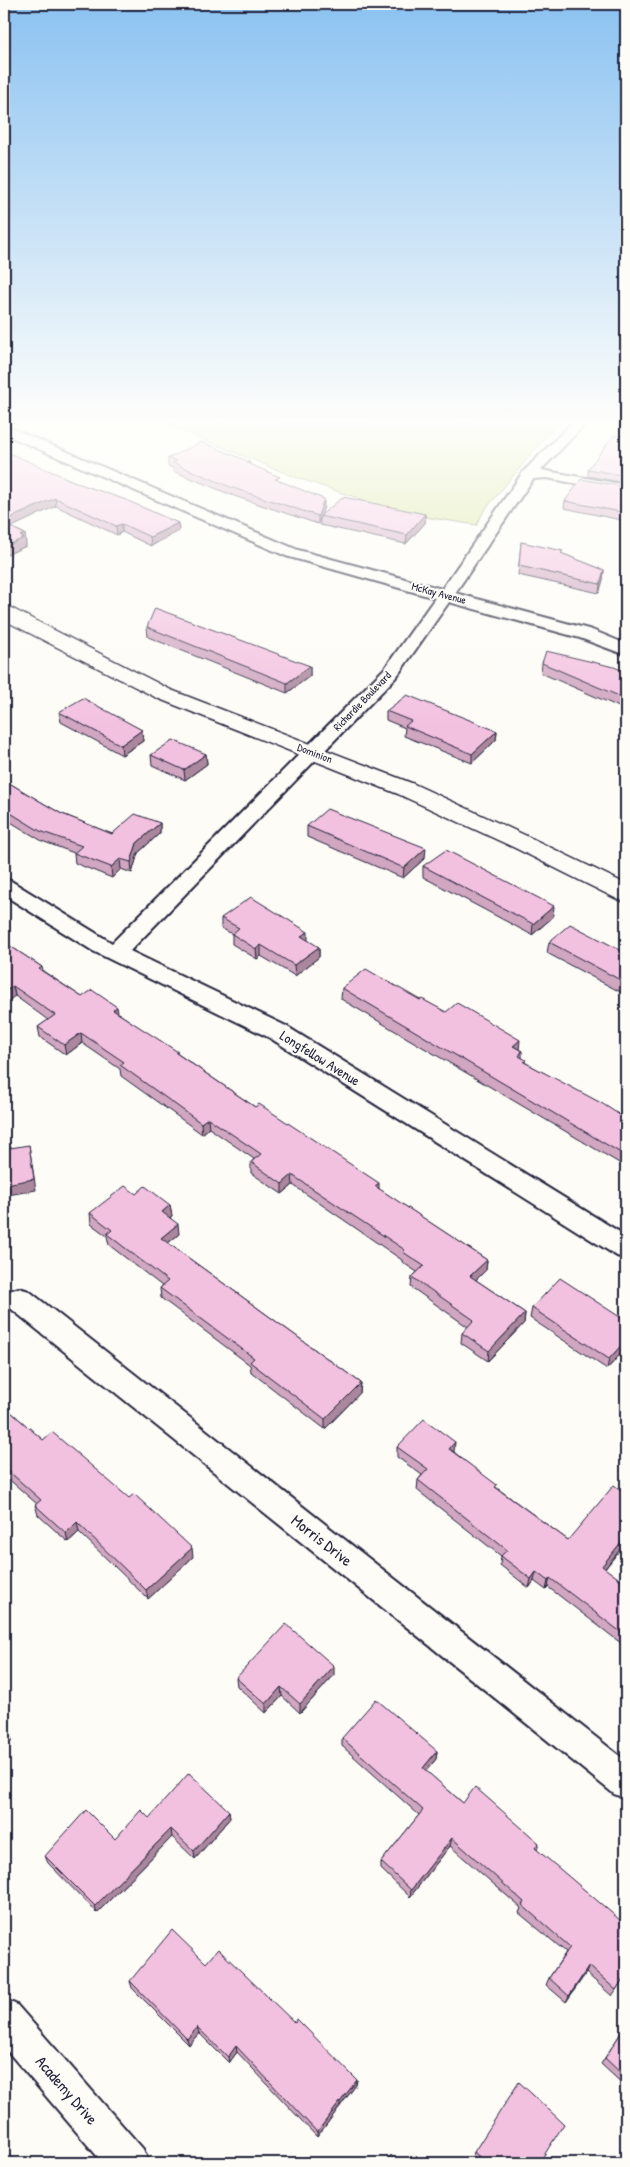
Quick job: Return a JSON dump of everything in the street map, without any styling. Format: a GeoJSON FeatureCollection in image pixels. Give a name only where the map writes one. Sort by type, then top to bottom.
{"type":"FeatureCollection","features":[{"type":"Feature","properties":{"kind":"street","name":"McKay Avenue"},"geometry":{"type":"LineString","coordinates":[[225,524],[292,553],[586,634],[626,650]]}},
{"type":"Feature","properties":{"kind":"street","name":"Richardie Boulevard"},"geometry":{"type":"LineString","coordinates":[[115,953],[391,672],[494,524]]}},
{"type":"Feature","properties":{"kind":"street","name":"Dominion"},"geometry":{"type":"LineString","coordinates":[[4,612],[164,694],[406,789],[523,843],[626,894]]}},
{"type":"Feature","properties":{"kind":"street","name":"Longfellow Avenue"},"geometry":{"type":"LineString","coordinates":[[4,886],[115,953],[278,1032],[626,1249]]}},
{"type":"Feature","properties":{"kind":"street","name":"Morris Drive"},"geometry":{"type":"LineString","coordinates":[[19,1299],[626,1782]]}},
{"type":"Feature","properties":{"kind":"street","name":"Academy Drive"},"geometry":{"type":"LineString","coordinates":[[4,2018],[129,2163]]}},
{"type":"Feature","properties":{"kind":"building"},"geometry":{"type":"Polygon","coordinates":[[[4,524],[25,534],[20,536],[24,538],[4,547],[4,524]]]}},
{"type":"Feature","properties":{"kind":"building"},"geometry":{"type":"Polygon","coordinates":[[[122,524],[176,524],[150,537],[122,524]]]}},
{"type":"Feature","properties":{"kind":"building"},"geometry":{"type":"Polygon","coordinates":[[[357,524],[416,524],[407,535],[357,524]]]}},
{"type":"Feature","properties":{"kind":"building"},"geometry":{"type":"Polygon","coordinates":[[[521,542],[563,551],[561,553],[604,570],[600,584],[519,566],[521,542]]]}},
{"type":"Feature","properties":{"kind":"building"},"geometry":{"type":"Polygon","coordinates":[[[155,608],[310,666],[287,683],[147,627],[155,608]]]}},
{"type":"Feature","properties":{"kind":"building"},"geometry":{"type":"Polygon","coordinates":[[[546,651],[614,667],[626,672],[626,699],[542,663],[546,651]]]}},
{"type":"Feature","properties":{"kind":"building"},"geometry":{"type":"Polygon","coordinates":[[[407,695],[497,731],[472,754],[405,726],[411,721],[386,711],[407,695]]]}},
{"type":"Feature","properties":{"kind":"building"},"geometry":{"type":"Polygon","coordinates":[[[83,698],[142,730],[121,745],[59,712],[83,698]]]}},
{"type":"Feature","properties":{"kind":"building"},"geometry":{"type":"Polygon","coordinates":[[[173,740],[206,754],[184,770],[151,755],[173,740]]]}},
{"type":"Feature","properties":{"kind":"building"},"geometry":{"type":"Polygon","coordinates":[[[4,780],[60,813],[112,834],[135,814],[160,823],[137,843],[131,862],[120,859],[111,867],[74,853],[82,846],[40,831],[4,809],[4,780]]]}},
{"type":"Feature","properties":{"kind":"building"},"geometry":{"type":"Polygon","coordinates":[[[327,809],[426,848],[404,868],[307,826],[327,809]]]}},
{"type":"Feature","properties":{"kind":"building"},"geometry":{"type":"Polygon","coordinates":[[[446,850],[554,906],[533,924],[423,866],[446,850]]]}},
{"type":"Feature","properties":{"kind":"building"},"geometry":{"type":"Polygon","coordinates":[[[251,897],[308,932],[301,936],[319,947],[294,965],[261,945],[256,949],[232,934],[239,928],[221,918],[251,897]]]}},
{"type":"Feature","properties":{"kind":"building"},"geometry":{"type":"Polygon","coordinates":[[[570,924],[626,953],[626,983],[549,942],[570,924]]]}},
{"type":"Feature","properties":{"kind":"building"},"geometry":{"type":"Polygon","coordinates":[[[4,942],[42,967],[39,969],[82,997],[92,990],[117,1007],[113,1010],[178,1052],[176,1053],[255,1107],[259,1104],[379,1183],[375,1186],[487,1260],[470,1276],[525,1313],[489,1351],[462,1333],[474,1320],[412,1277],[424,1266],[403,1252],[405,1250],[292,1175],[282,1184],[251,1162],[261,1154],[208,1118],[201,1123],[120,1065],[124,1062],[81,1033],[64,1045],[38,1027],[55,1015],[13,986],[4,992],[4,942]]]}},
{"type":"Feature","properties":{"kind":"building"},"geometry":{"type":"Polygon","coordinates":[[[366,969],[420,1000],[422,999],[446,1012],[457,1003],[520,1040],[513,1046],[522,1051],[519,1056],[526,1060],[524,1062],[603,1104],[626,1119],[626,1156],[342,988],[366,969]]]}},
{"type":"Feature","properties":{"kind":"building"},"geometry":{"type":"Polygon","coordinates":[[[29,1145],[34,1179],[6,1184],[7,1193],[4,1194],[4,1149],[29,1145]]]}},
{"type":"Feature","properties":{"kind":"building"},"geometry":{"type":"Polygon","coordinates":[[[125,1186],[136,1194],[145,1186],[170,1205],[162,1212],[178,1224],[161,1238],[361,1383],[325,1419],[250,1362],[254,1358],[160,1288],[168,1281],[107,1234],[112,1230],[90,1213],[125,1186]]]}},
{"type":"Feature","properties":{"kind":"building"},"geometry":{"type":"Polygon","coordinates":[[[560,1278],[626,1321],[626,1340],[609,1359],[532,1308],[560,1278]]]}},
{"type":"Feature","properties":{"kind":"building"},"geometry":{"type":"Polygon","coordinates":[[[4,1406],[43,1440],[52,1432],[129,1498],[134,1494],[192,1548],[146,1590],[77,1522],[66,1533],[35,1505],[41,1500],[4,1467],[4,1406]]]}},
{"type":"Feature","properties":{"kind":"building"},"geometry":{"type":"Polygon","coordinates":[[[424,1419],[455,1442],[449,1449],[497,1485],[495,1487],[568,1540],[614,1485],[626,1494],[626,1536],[602,1566],[626,1584],[626,1636],[550,1578],[548,1581],[536,1572],[531,1579],[501,1556],[507,1550],[418,1480],[428,1469],[397,1447],[424,1419]]]}},
{"type":"Feature","properties":{"kind":"building"},"geometry":{"type":"Polygon","coordinates":[[[286,1624],[334,1666],[300,1704],[281,1687],[266,1704],[236,1678],[286,1624]]]}},
{"type":"Feature","properties":{"kind":"building"},"geometry":{"type":"Polygon","coordinates":[[[376,1699],[437,1751],[423,1768],[463,1803],[475,1787],[539,1843],[535,1848],[626,1925],[626,1974],[616,1990],[589,1966],[569,1996],[549,1978],[570,1947],[522,1905],[524,1902],[452,1838],[411,1890],[381,1862],[423,1810],[342,1738],[376,1699]]]}},
{"type":"Feature","properties":{"kind":"building"},"geometry":{"type":"Polygon","coordinates":[[[4,1726],[8,1730],[4,1734],[4,1726]]]}},
{"type":"Feature","properties":{"kind":"building"},"geometry":{"type":"Polygon","coordinates":[[[189,1773],[229,1811],[194,1851],[171,1829],[95,1906],[45,1856],[86,1810],[115,1839],[141,1810],[149,1818],[189,1773]]]}},
{"type":"Feature","properties":{"kind":"building"},"geometry":{"type":"Polygon","coordinates":[[[172,1930],[206,1963],[218,1949],[295,2023],[297,2019],[357,2080],[317,2132],[236,2046],[228,2057],[197,2027],[187,2039],[130,1981],[172,1930]]]}},
{"type":"Feature","properties":{"kind":"building"},"geometry":{"type":"Polygon","coordinates":[[[626,2025],[626,2078],[605,2058],[626,2025]]]}},
{"type":"Feature","properties":{"kind":"building"},"geometry":{"type":"Polygon","coordinates":[[[519,2082],[564,2124],[539,2163],[486,2163],[474,2152],[519,2082]]]}},
{"type":"Feature","properties":{"kind":"building"},"geometry":{"type":"Polygon","coordinates":[[[391,2155],[399,2163],[386,2163],[391,2155]]]}}]}
